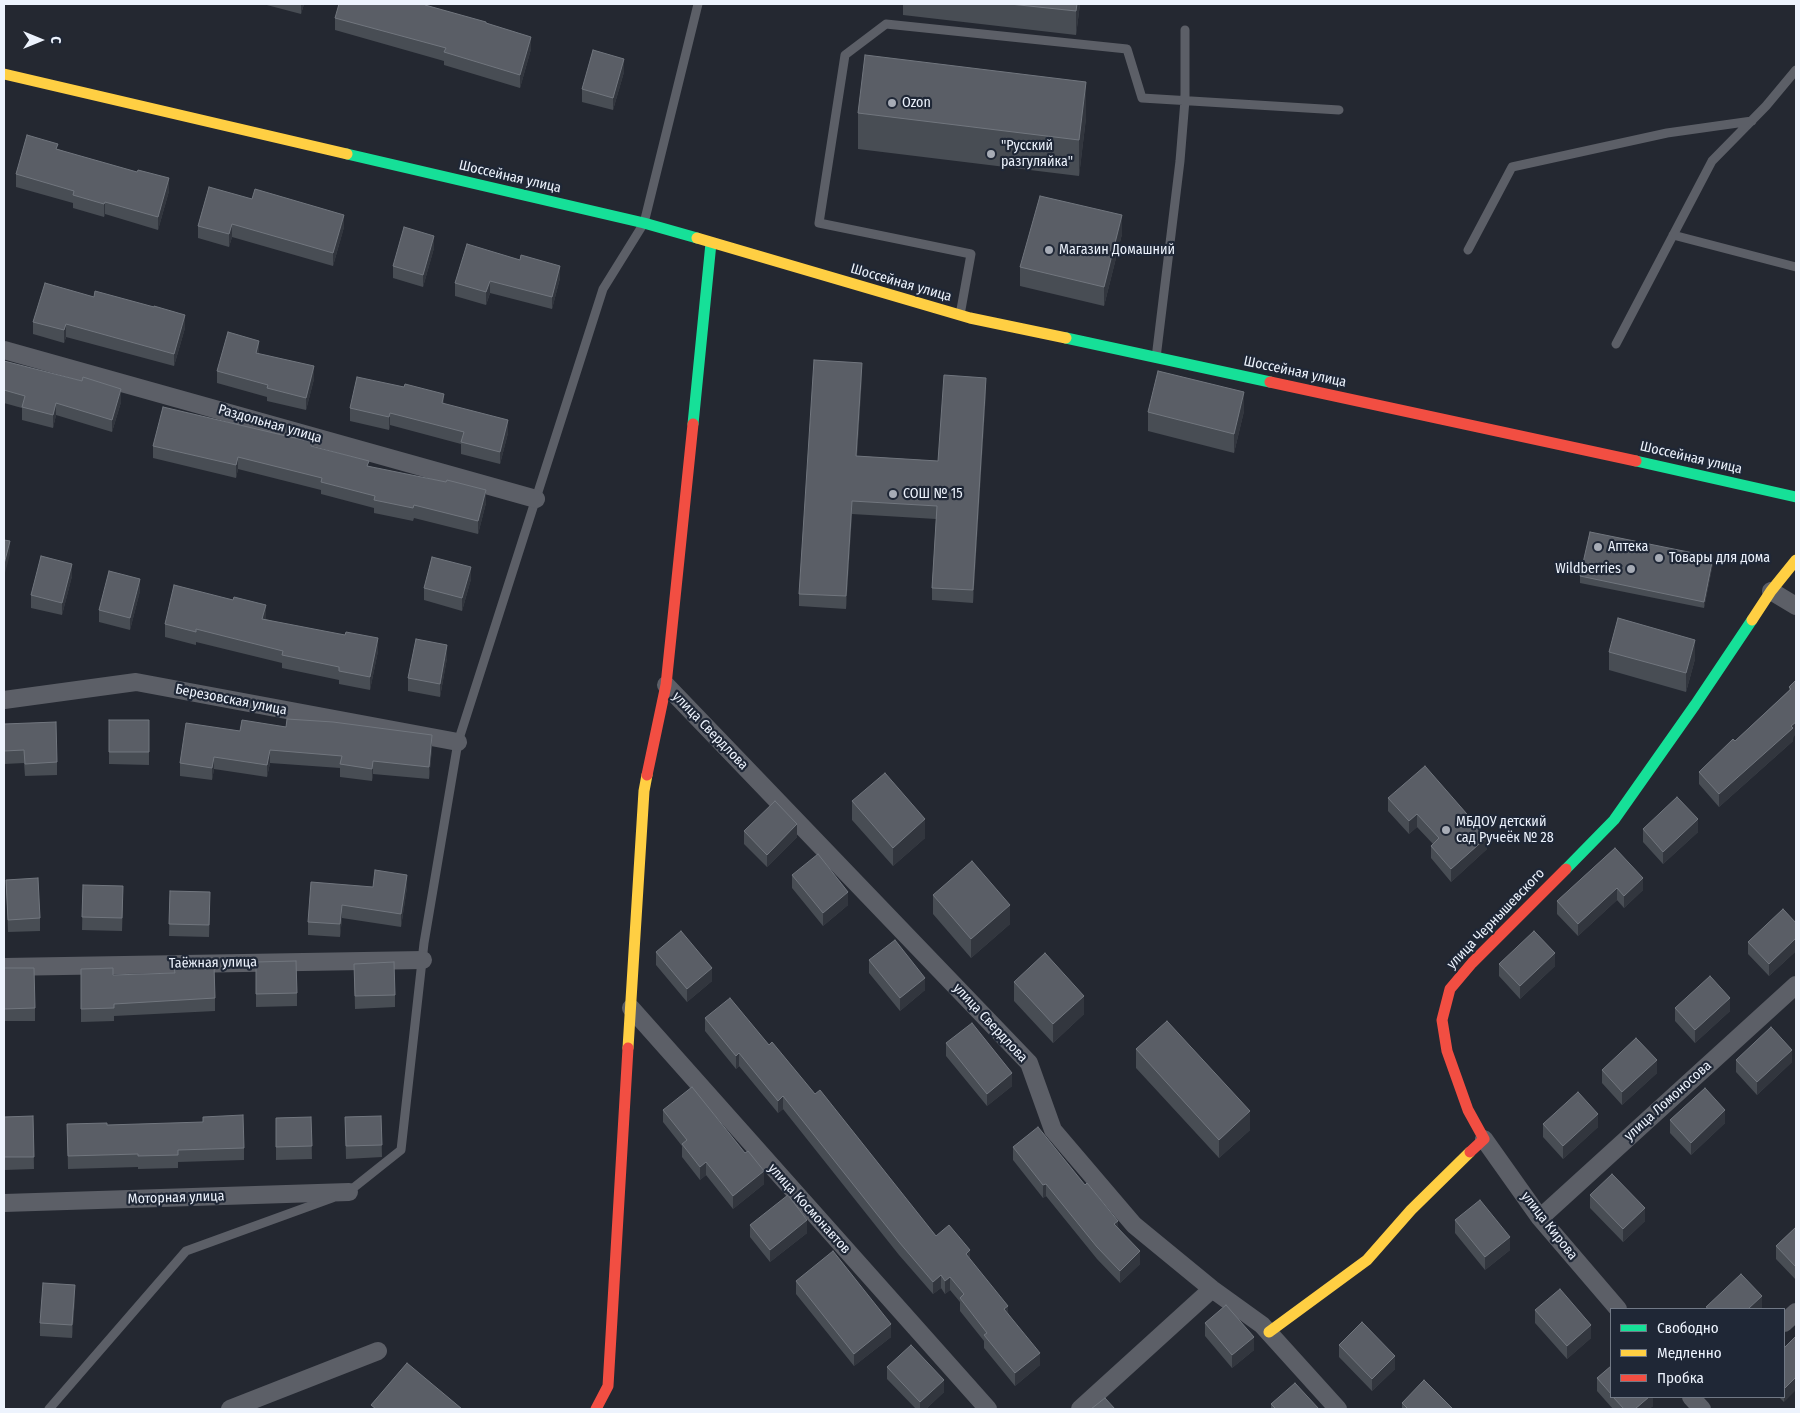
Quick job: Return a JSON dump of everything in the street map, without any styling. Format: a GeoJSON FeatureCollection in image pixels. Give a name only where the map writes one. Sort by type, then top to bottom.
{"type":"FeatureCollection","features":[{"type":"Feature","properties":{"kind":"street","name":"Шоссейная улица"},"geometry":{"type":"LineString","coordinates":[[4,74],[644,223],[960,315],[1537,438],[1796,497]]}},
{"type":"Feature","properties":{"kind":"street"},"geometry":{"type":"LineString","coordinates":[[596,1409],[608,1386],[644,791],[666,685],[711,243]]}},
{"type":"Feature","properties":{"kind":"street","name":"Раздольная улица"},"geometry":{"type":"LineString","coordinates":[[4,350],[536,499]]}},
{"type":"Feature","properties":{"kind":"street","name":"улица Чернышевского"},"geometry":{"type":"LineString","coordinates":[[1484,1139],[1468,1110],[1447,1051],[1442,1020],[1450,989],[1472,963],[1614,820],[1695,705],[1771,591],[1796,560]]}},
{"type":"Feature","properties":{"kind":"street"},"geometry":{"type":"LineString","coordinates":[[1771,591],[1796,606]]}},
{"type":"Feature","properties":{"kind":"street","name":"Березовская улица"},"geometry":{"type":"LineString","coordinates":[[4,700],[136,682],[458,742]]}},
{"type":"Feature","properties":{"kind":"street","name":"улица Свердлова"},"geometry":{"type":"LineString","coordinates":[[666,685],[1029,1063],[1053,1130],[1134,1225],[1212,1289],[1262,1325],[1338,1409]]}},
{"type":"Feature","properties":{"kind":"street","name":"Таёжная улица"},"geometry":{"type":"LineString","coordinates":[[4,967],[423,960]]}},
{"type":"Feature","properties":{"kind":"street","name":"улица Ломоносова"},"geometry":{"type":"LineString","coordinates":[[1540,1218],[1796,985]]}},
{"type":"Feature","properties":{"kind":"street","name":"улица Космонавтов"},"geometry":{"type":"LineString","coordinates":[[631,1008],[988,1409]]}},
{"type":"Feature","properties":{"kind":"street"},"geometry":{"type":"LineString","coordinates":[[1269,1332],[1368,1260],[1411,1210],[1484,1139]]}},
{"type":"Feature","properties":{"kind":"street","name":"улица Кирова"},"geometry":{"type":"LineString","coordinates":[[1484,1139],[1540,1218],[1617,1308]]}},
{"type":"Feature","properties":{"kind":"street","name":"Моторная улица"},"geometry":{"type":"LineString","coordinates":[[4,1204],[349,1192]]}},
{"type":"Feature","properties":{"kind":"street"},"geometry":{"type":"LineString","coordinates":[[1080,1409],[1212,1289]]}},
{"type":"Feature","properties":{"kind":"street"},"geometry":{"type":"LineString","coordinates":[[1785,1322],[1796,1312]]}},
{"type":"Feature","properties":{"kind":"street"},"geometry":{"type":"LineString","coordinates":[[230,1409],[378,1351]]}},
{"type":"Feature","properties":{"kind":"lane"},"geometry":{"type":"LineString","coordinates":[[49,1409],[186,1251],[349,1192],[401,1150],[423,960],[458,742],[603,289],[644,223],[698,4]]}},
{"type":"Feature","properties":{"kind":"lane"},"geometry":{"type":"LineString","coordinates":[[960,315],[971,254],[819,223],[845,55],[886,24],[1128,50],[1142,98],[1339,110]]}},
{"type":"Feature","properties":{"kind":"lane"},"geometry":{"type":"LineString","coordinates":[[1156,358],[1180,161],[1185,100],[1185,30]]}},
{"type":"Feature","properties":{"kind":"lane"},"geometry":{"type":"LineString","coordinates":[[1616,344],[1712,161],[1752,121],[1796,70]]}},
{"type":"Feature","properties":{"kind":"lane"},"geometry":{"type":"LineString","coordinates":[[1468,250],[1512,167],[1667,133],[1752,121]]}},
{"type":"Feature","properties":{"kind":"lane"},"geometry":{"type":"LineString","coordinates":[[1673,235],[1796,267]]}},
{"type":"Feature","properties":{"kind":"building"},"geometry":{"type":"Polygon","coordinates":[[[339,4],[426,4],[531,37],[520,75],[444,52],[446,48],[335,18],[339,4]]]}},
{"type":"Feature","properties":{"kind":"building"},"geometry":{"type":"Polygon","coordinates":[[[1010,4],[1077,4],[1076,11],[1010,4]]]}},
{"type":"Feature","properties":{"kind":"building"},"geometry":{"type":"Polygon","coordinates":[[[593,50],[624,59],[613,98],[582,89],[593,50]]]}},
{"type":"Feature","properties":{"kind":"building"},"geometry":{"type":"Polygon","coordinates":[[[865,55],[1086,82],[1079,140],[858,113],[865,55]]]}},
{"type":"Feature","properties":{"kind":"building"},"geometry":{"type":"Polygon","coordinates":[[[27,135],[58,144],[56,149],[137,172],[138,170],[169,178],[158,217],[73,195],[74,191],[16,174],[27,135]]]}},
{"type":"Feature","properties":{"kind":"building"},"geometry":{"type":"Polygon","coordinates":[[[209,187],[252,199],[255,189],[344,215],[333,253],[232,224],[229,234],[198,226],[209,187]]]}},
{"type":"Feature","properties":{"kind":"building"},"geometry":{"type":"Polygon","coordinates":[[[1040,196],[1122,215],[1104,287],[1020,267],[1040,196]]]}},
{"type":"Feature","properties":{"kind":"building"},"geometry":{"type":"Polygon","coordinates":[[[404,227],[434,236],[423,275],[393,266],[404,227]]]}},
{"type":"Feature","properties":{"kind":"building"},"geometry":{"type":"Polygon","coordinates":[[[467,244],[520,260],[521,255],[560,266],[552,297],[490,281],[486,292],[455,283],[467,244]]]}},
{"type":"Feature","properties":{"kind":"building"},"geometry":{"type":"Polygon","coordinates":[[[45,283],[94,297],[95,291],[185,315],[174,354],[66,324],[64,330],[33,322],[45,283]]]}},
{"type":"Feature","properties":{"kind":"building"},"geometry":{"type":"Polygon","coordinates":[[[228,332],[259,341],[256,353],[314,366],[306,398],[267,388],[268,385],[217,371],[228,332]]]}},
{"type":"Feature","properties":{"kind":"building","name":"СОШ № 15"},"geometry":{"type":"Polygon","coordinates":[[[814,360],[862,363],[856,456],[938,461],[944,375],[986,378],[973,590],[932,588],[937,506],[852,501],[846,596],[799,594],[814,360]]]}},
{"type":"Feature","properties":{"kind":"building"},"geometry":{"type":"Polygon","coordinates":[[[4,361],[82,381],[83,377],[121,389],[112,420],[56,403],[53,415],[22,407],[25,396],[4,390],[4,361]]]}},
{"type":"Feature","properties":{"kind":"building"},"geometry":{"type":"Polygon","coordinates":[[[1158,371],[1244,392],[1234,434],[1148,412],[1158,371]]]}},
{"type":"Feature","properties":{"kind":"building"},"geometry":{"type":"Polygon","coordinates":[[[357,377],[404,387],[405,384],[444,394],[442,403],[508,420],[500,452],[461,442],[464,432],[390,413],[389,417],[350,408],[357,377]]]}},
{"type":"Feature","properties":{"kind":"building"},"geometry":{"type":"Polygon","coordinates":[[[163,407],[312,442],[311,446],[369,461],[367,466],[446,482],[447,480],[486,490],[478,521],[414,505],[413,508],[374,500],[375,496],[321,482],[322,478],[238,457],[236,465],[153,446],[163,407]]]}},
{"type":"Feature","properties":{"kind":"building"},"geometry":{"type":"Polygon","coordinates":[[[1590,532],[1713,557],[1704,602],[1580,576],[1590,532]]]}},
{"type":"Feature","properties":{"kind":"building"},"geometry":{"type":"Polygon","coordinates":[[[4,540],[10,541],[4,564],[4,540]]]}},
{"type":"Feature","properties":{"kind":"building"},"geometry":{"type":"Polygon","coordinates":[[[41,556],[72,564],[62,603],[31,595],[41,556]]]}},
{"type":"Feature","properties":{"kind":"building"},"geometry":{"type":"Polygon","coordinates":[[[432,557],[471,567],[462,598],[424,588],[432,557]]]}},
{"type":"Feature","properties":{"kind":"building"},"geometry":{"type":"Polygon","coordinates":[[[109,571],[140,579],[130,618],[99,610],[109,571]]]}},
{"type":"Feature","properties":{"kind":"building"},"geometry":{"type":"Polygon","coordinates":[[[174,585],[233,600],[234,597],[266,605],[262,619],[345,635],[346,632],[378,638],[370,677],[339,671],[339,667],[282,655],[283,651],[196,629],[196,632],[165,624],[174,585]]]}},
{"type":"Feature","properties":{"kind":"building"},"geometry":{"type":"Polygon","coordinates":[[[1618,618],[1695,640],[1686,673],[1609,652],[1618,618]]]}},
{"type":"Feature","properties":{"kind":"building"},"geometry":{"type":"Polygon","coordinates":[[[416,639],[447,645],[440,684],[408,678],[416,639]]]}},
{"type":"Feature","properties":{"kind":"building"},"geometry":{"type":"Polygon","coordinates":[[[1796,680],[1796,722],[1791,726],[1793,728],[1719,794],[1699,772],[1733,739],[1735,741],[1791,689],[1789,687],[1796,680]]]}},
{"type":"Feature","properties":{"kind":"building"},"geometry":{"type":"Polygon","coordinates":[[[287,719],[333,722],[432,735],[429,767],[373,761],[372,769],[340,764],[342,756],[270,750],[267,765],[214,757],[212,768],[180,763],[186,723],[240,731],[242,720],[286,727],[287,719]]]}},
{"type":"Feature","properties":{"kind":"building"},"geometry":{"type":"Polygon","coordinates":[[[109,720],[149,720],[149,752],[109,752],[109,720]]]}},
{"type":"Feature","properties":{"kind":"building"},"geometry":{"type":"Polygon","coordinates":[[[56,722],[57,762],[25,764],[24,750],[4,751],[4,724],[56,722]]]}},
{"type":"Feature","properties":{"kind":"building","name":"МБДОУ детский сад Ручеёк № 28"},"geometry":{"type":"Polygon","coordinates":[[[1425,766],[1487,837],[1451,869],[1431,846],[1439,838],[1417,814],[1409,821],[1388,798],[1425,766]]]}},
{"type":"Feature","properties":{"kind":"building"},"geometry":{"type":"Polygon","coordinates":[[[885,773],[925,819],[893,848],[852,801],[885,773]]]}},
{"type":"Feature","properties":{"kind":"building"},"geometry":{"type":"Polygon","coordinates":[[[1677,797],[1698,819],[1663,852],[1643,829],[1677,797]]]}},
{"type":"Feature","properties":{"kind":"building"},"geometry":{"type":"Polygon","coordinates":[[[775,801],[797,824],[767,855],[744,831],[775,801]]]}},
{"type":"Feature","properties":{"kind":"building"},"geometry":{"type":"Polygon","coordinates":[[[1615,848],[1643,878],[1624,896],[1617,888],[1578,924],[1557,901],[1615,848]]]}},
{"type":"Feature","properties":{"kind":"building"},"geometry":{"type":"Polygon","coordinates":[[[818,854],[848,892],[823,913],[792,875],[818,854]]]}},
{"type":"Feature","properties":{"kind":"building"},"geometry":{"type":"Polygon","coordinates":[[[972,861],[1010,905],[971,939],[933,895],[972,861]]]}},
{"type":"Feature","properties":{"kind":"building"},"geometry":{"type":"Polygon","coordinates":[[[375,870],[407,875],[401,914],[342,905],[340,924],[308,922],[311,882],[373,887],[375,870]]]}},
{"type":"Feature","properties":{"kind":"building"},"geometry":{"type":"Polygon","coordinates":[[[38,878],[40,918],[8,920],[6,880],[38,878]]]}},
{"type":"Feature","properties":{"kind":"building"},"geometry":{"type":"Polygon","coordinates":[[[83,885],[123,886],[122,918],[82,917],[83,885]]]}},
{"type":"Feature","properties":{"kind":"building"},"geometry":{"type":"Polygon","coordinates":[[[170,891],[210,892],[209,925],[169,924],[170,891]]]}},
{"type":"Feature","properties":{"kind":"building"},"geometry":{"type":"Polygon","coordinates":[[[1783,909],[1796,923],[1796,938],[1769,964],[1748,942],[1783,909]]]}},
{"type":"Feature","properties":{"kind":"building"},"geometry":{"type":"Polygon","coordinates":[[[681,931],[712,968],[687,989],[656,952],[681,931]]]}},
{"type":"Feature","properties":{"kind":"building"},"geometry":{"type":"Polygon","coordinates":[[[1534,931],[1555,953],[1520,986],[1499,964],[1534,931]]]}},
{"type":"Feature","properties":{"kind":"building"},"geometry":{"type":"Polygon","coordinates":[[[895,940],[925,978],[900,998],[869,960],[895,940]]]}},
{"type":"Feature","properties":{"kind":"building"},"geometry":{"type":"Polygon","coordinates":[[[1045,953],[1084,996],[1053,1024],[1014,982],[1045,953]]]}},
{"type":"Feature","properties":{"kind":"building"},"geometry":{"type":"Polygon","coordinates":[[[296,961],[297,993],[256,994],[256,962],[296,961]]]}},
{"type":"Feature","properties":{"kind":"building"},"geometry":{"type":"Polygon","coordinates":[[[394,962],[395,995],[355,996],[354,964],[394,962]]]}},
{"type":"Feature","properties":{"kind":"building"},"geometry":{"type":"Polygon","coordinates":[[[214,966],[215,998],[114,1004],[114,1008],[81,1009],[81,969],[113,968],[113,975],[175,973],[174,967],[214,966]]]}},
{"type":"Feature","properties":{"kind":"building"},"geometry":{"type":"Polygon","coordinates":[[[4,968],[34,968],[35,1008],[4,1009],[4,968]]]}},
{"type":"Feature","properties":{"kind":"building"},"geometry":{"type":"Polygon","coordinates":[[[1710,976],[1730,998],[1695,1030],[1675,1008],[1710,976]]]}},
{"type":"Feature","properties":{"kind":"building"},"geometry":{"type":"Polygon","coordinates":[[[730,998],[769,1045],[772,1042],[815,1094],[820,1090],[936,1236],[949,1225],[970,1250],[966,1254],[1008,1306],[1004,1309],[1040,1353],[1015,1373],[984,1335],[987,1333],[960,1298],[964,1294],[950,1277],[945,1281],[941,1275],[933,1282],[783,1096],[778,1101],[739,1053],[736,1056],[705,1018],[730,998]]]}},
{"type":"Feature","properties":{"kind":"building"},"geometry":{"type":"Polygon","coordinates":[[[1167,1021],[1250,1111],[1219,1140],[1136,1049],[1167,1021]]]}},
{"type":"Feature","properties":{"kind":"building"},"geometry":{"type":"Polygon","coordinates":[[[972,1023],[1012,1073],[987,1094],[946,1043],[972,1023]]]}},
{"type":"Feature","properties":{"kind":"building"},"geometry":{"type":"Polygon","coordinates":[[[1771,1027],[1792,1050],[1757,1082],[1736,1060],[1771,1027]]]}},
{"type":"Feature","properties":{"kind":"building"},"geometry":{"type":"Polygon","coordinates":[[[1636,1038],[1657,1060],[1622,1092],[1602,1070],[1636,1038]]]}},
{"type":"Feature","properties":{"kind":"building"},"geometry":{"type":"Polygon","coordinates":[[[692,1087],[745,1153],[748,1151],[764,1171],[733,1196],[706,1162],[700,1167],[682,1144],[687,1140],[663,1110],[692,1087]]]}},
{"type":"Feature","properties":{"kind":"building"},"geometry":{"type":"Polygon","coordinates":[[[1705,1088],[1725,1110],[1691,1143],[1670,1120],[1705,1088]]]}},
{"type":"Feature","properties":{"kind":"building"},"geometry":{"type":"Polygon","coordinates":[[[1578,1092],[1598,1114],[1563,1146],[1543,1124],[1578,1092]]]}},
{"type":"Feature","properties":{"kind":"building"},"geometry":{"type":"Polygon","coordinates":[[[243,1115],[244,1148],[178,1150],[178,1155],[68,1156],[67,1124],[107,1123],[107,1125],[203,1122],[203,1117],[243,1115]]]}},
{"type":"Feature","properties":{"kind":"building"},"geometry":{"type":"Polygon","coordinates":[[[33,1116],[34,1157],[4,1157],[4,1117],[33,1116]]]}},
{"type":"Feature","properties":{"kind":"building"},"geometry":{"type":"Polygon","coordinates":[[[381,1116],[382,1145],[346,1146],[345,1117],[381,1116]]]}},
{"type":"Feature","properties":{"kind":"building"},"geometry":{"type":"Polygon","coordinates":[[[311,1117],[312,1146],[276,1147],[276,1118],[311,1117]]]}},
{"type":"Feature","properties":{"kind":"building"},"geometry":{"type":"Polygon","coordinates":[[[1038,1127],[1085,1185],[1087,1183],[1118,1221],[1114,1224],[1140,1251],[1120,1271],[1097,1247],[1046,1184],[1043,1185],[1013,1147],[1038,1127]]]}},
{"type":"Feature","properties":{"kind":"building"},"geometry":{"type":"Polygon","coordinates":[[[1612,1174],[1645,1208],[1623,1229],[1590,1195],[1612,1174]]]}},
{"type":"Feature","properties":{"kind":"building"},"geometry":{"type":"Polygon","coordinates":[[[788,1195],[807,1220],[770,1250],[750,1225],[788,1195]]]}},
{"type":"Feature","properties":{"kind":"building"},"geometry":{"type":"Polygon","coordinates":[[[1480,1200],[1510,1237],[1485,1257],[1455,1220],[1480,1200]]]}},
{"type":"Feature","properties":{"kind":"building"},"geometry":{"type":"Polygon","coordinates":[[[1796,1227],[1796,1267],[1776,1246],[1796,1227]]]}},
{"type":"Feature","properties":{"kind":"building"},"geometry":{"type":"Polygon","coordinates":[[[833,1251],[891,1324],[854,1354],[796,1281],[833,1251]]]}},
{"type":"Feature","properties":{"kind":"building"},"geometry":{"type":"Polygon","coordinates":[[[1741,1274],[1762,1296],[1749,1308],[1706,1307],[1741,1274]]]}},
{"type":"Feature","properties":{"kind":"building"},"geometry":{"type":"Polygon","coordinates":[[[43,1283],[75,1285],[72,1325],[40,1323],[43,1283]]]}},
{"type":"Feature","properties":{"kind":"building"},"geometry":{"type":"Polygon","coordinates":[[[1560,1289],[1591,1325],[1567,1346],[1535,1310],[1560,1289]]]}},
{"type":"Feature","properties":{"kind":"building"},"geometry":{"type":"Polygon","coordinates":[[[1226,1305],[1254,1337],[1232,1355],[1205,1323],[1226,1305]]]}},
{"type":"Feature","properties":{"kind":"building"},"geometry":{"type":"Polygon","coordinates":[[[1362,1322],[1395,1356],[1372,1379],[1339,1345],[1362,1322]]]}},
{"type":"Feature","properties":{"kind":"building"},"geometry":{"type":"Polygon","coordinates":[[[1796,1336],[1796,1377],[1785,1388],[1785,1347],[1796,1336]]]}},
{"type":"Feature","properties":{"kind":"building"},"geometry":{"type":"Polygon","coordinates":[[[911,1345],[944,1380],[920,1402],[887,1367],[911,1345]]]}},
{"type":"Feature","properties":{"kind":"building"},"geometry":{"type":"Polygon","coordinates":[[[407,1363],[462,1409],[376,1409],[371,1405],[407,1363]]]}},
{"type":"Feature","properties":{"kind":"building"},"geometry":{"type":"Polygon","coordinates":[[[1610,1367],[1610,1393],[1597,1378],[1610,1367]]]}},
{"type":"Feature","properties":{"kind":"building"},"geometry":{"type":"Polygon","coordinates":[[[1424,1380],[1453,1409],[1408,1409],[1402,1403],[1424,1380]]]}},
{"type":"Feature","properties":{"kind":"building"},"geometry":{"type":"Polygon","coordinates":[[[1295,1383],[1319,1409],[1276,1409],[1271,1404],[1295,1383]]]}},
{"type":"Feature","properties":{"kind":"building"},"geometry":{"type":"Polygon","coordinates":[[[1105,1398],[1115,1409],[1091,1409],[1105,1398]]]}},
{"type":"Feature","properties":{"kind":"building"},"geometry":{"type":"Polygon","coordinates":[[[1614,1398],[1648,1398],[1635,1409],[1624,1409],[1614,1398]]]}},
{"type":"Feature","properties":{"kind":"traffic: fast"},"geometry":{"type":"LineString","coordinates":[[347,154],[644,223],[697,238]]}},
{"type":"Feature","properties":{"kind":"traffic: fast"},"geometry":{"type":"LineString","coordinates":[[693,424],[711,243]]}},
{"type":"Feature","properties":{"kind":"traffic: fast"},"geometry":{"type":"LineString","coordinates":[[1066,338],[1270,382]]}},
{"type":"Feature","properties":{"kind":"traffic: fast"},"geometry":{"type":"LineString","coordinates":[[1636,461],[1796,497]]}},
{"type":"Feature","properties":{"kind":"traffic: fast"},"geometry":{"type":"LineString","coordinates":[[1566,869],[1614,820],[1752,620]]}},
{"type":"Feature","properties":{"kind":"traffic: slow"},"geometry":{"type":"LineString","coordinates":[[4,74],[347,154]]}},
{"type":"Feature","properties":{"kind":"traffic: slow"},"geometry":{"type":"LineString","coordinates":[[697,238],[970,318],[1066,338]]}},
{"type":"Feature","properties":{"kind":"traffic: slow"},"geometry":{"type":"LineString","coordinates":[[1752,620],[1771,591],[1796,560]]}},
{"type":"Feature","properties":{"kind":"traffic: slow"},"geometry":{"type":"LineString","coordinates":[[628,1048],[644,791],[647,775]]}},
{"type":"Feature","properties":{"kind":"traffic: slow"},"geometry":{"type":"LineString","coordinates":[[1269,1332],[1367,1260],[1411,1210],[1470,1152]]}},
{"type":"Feature","properties":{"kind":"traffic: jam"},"geometry":{"type":"LineString","coordinates":[[1270,382],[1636,461]]}},
{"type":"Feature","properties":{"kind":"traffic: jam"},"geometry":{"type":"LineString","coordinates":[[647,775],[666,685],[693,424]]}},
{"type":"Feature","properties":{"kind":"traffic: jam"},"geometry":{"type":"LineString","coordinates":[[1470,1152],[1484,1139],[1468,1110],[1447,1051],[1442,1020],[1450,989],[1472,963],[1566,869]]}},
{"type":"Feature","properties":{"kind":"traffic: jam"},"geometry":{"type":"LineString","coordinates":[[596,1409],[608,1386],[628,1048]]}},
{"type":"Feature","properties":{"kind":"place","name":"Ozon"},"geometry":{"type":"Point","coordinates":[892,103]}},
{"type":"Feature","properties":{"kind":"place","name":"\"Русский разгуляйка\""},"geometry":{"type":"Point","coordinates":[991,154]}},
{"type":"Feature","properties":{"kind":"place","name":"Магазин Домашний"},"geometry":{"type":"Point","coordinates":[1049,250]}},
{"type":"Feature","properties":{"kind":"place","name":"СОШ № 15"},"geometry":{"type":"Point","coordinates":[893,494]}},
{"type":"Feature","properties":{"kind":"place","name":"Аптека"},"geometry":{"type":"Point","coordinates":[1598,547]}},
{"type":"Feature","properties":{"kind":"place","name":"Товары для дома"},"geometry":{"type":"Point","coordinates":[1659,558]}},
{"type":"Feature","properties":{"kind":"place","name":"Wildberries"},"geometry":{"type":"Point","coordinates":[1631,569]}},
{"type":"Feature","properties":{"kind":"place","name":"МБДОУ детский сад Ручеёк № 28"},"geometry":{"type":"Point","coordinates":[1446,830]}}]}
